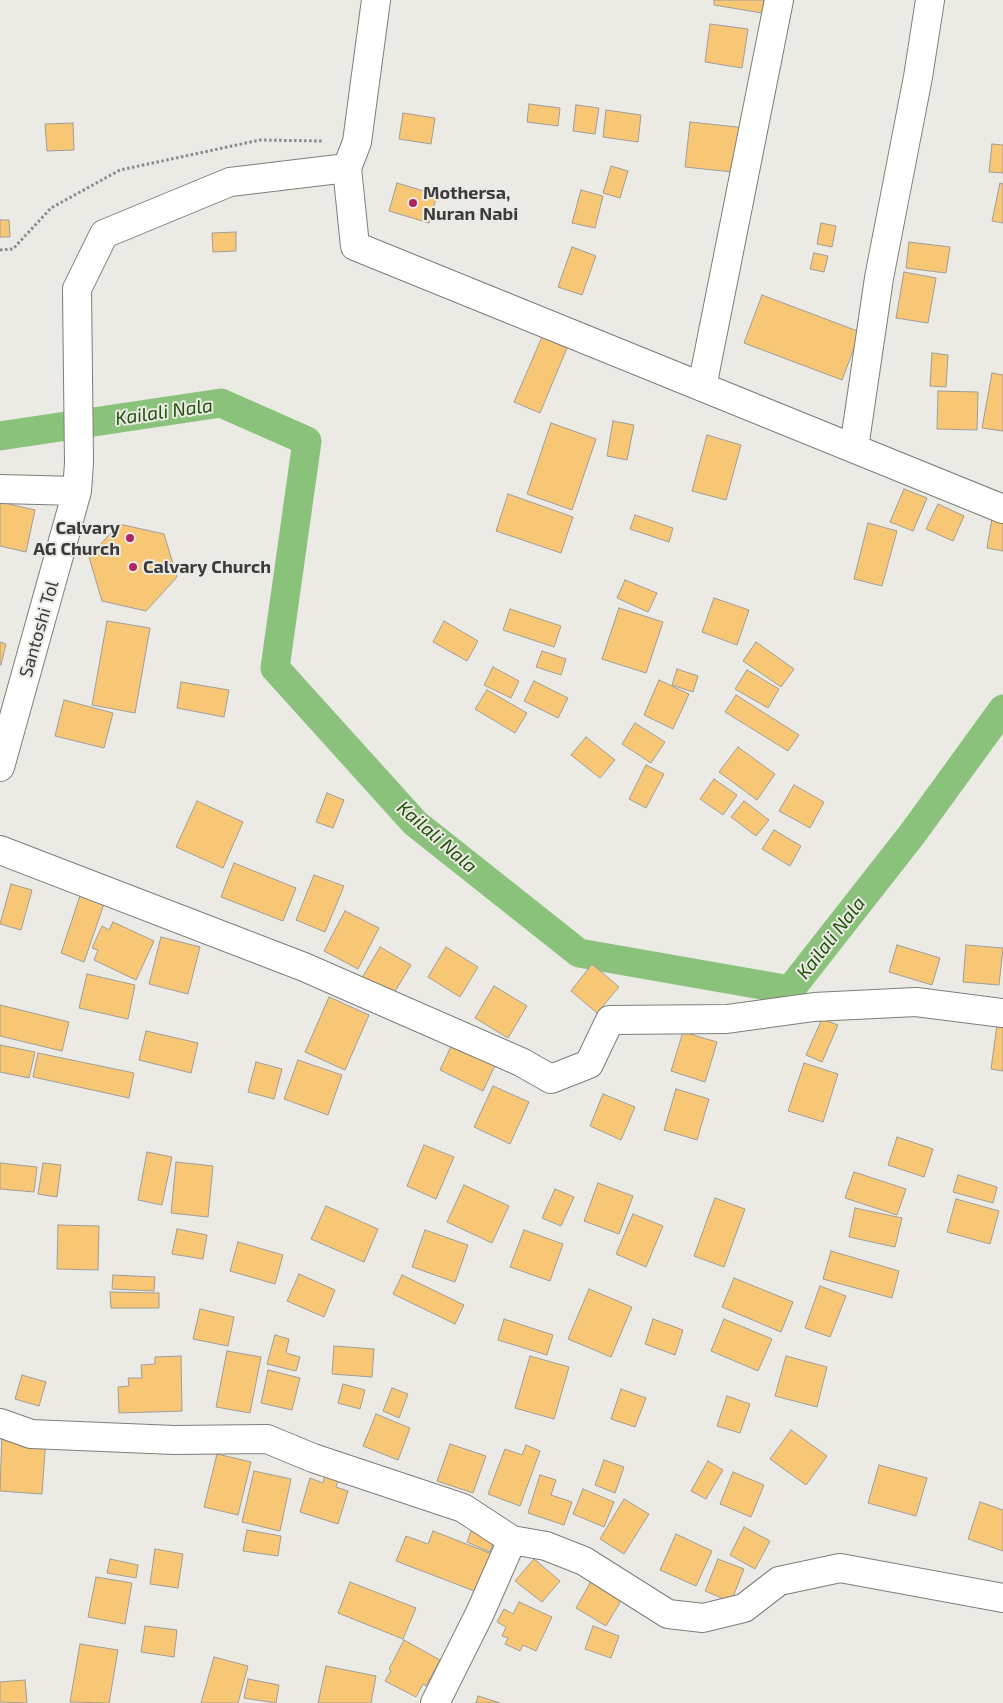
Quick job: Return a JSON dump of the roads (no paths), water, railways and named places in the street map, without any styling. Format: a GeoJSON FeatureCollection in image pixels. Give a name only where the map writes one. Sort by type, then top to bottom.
{"type":"FeatureCollection","features":[{"type":"Feature","properties":{"kind":"street"},"geometry":{"type":"LineString","coordinates":[[376,0],[357,142],[347,168],[355,246],[1003,509]]}},
{"type":"Feature","properties":{"kind":"street"},"geometry":{"type":"LineString","coordinates":[[702,386],[779,0]]}},
{"type":"Feature","properties":{"kind":"street"},"geometry":{"type":"LineString","coordinates":[[854,448],[879,278],[918,77],[930,0]]}},
{"type":"Feature","properties":{"kind":"street","name":"Santoshi Tol"},"geometry":{"type":"LineString","coordinates":[[0,766],[77,491],[79,463],[77,289],[104,234],[230,182],[347,168]]}},
{"type":"Feature","properties":{"kind":"street"},"geometry":{"type":"LineString","coordinates":[[0,489],[77,491]]}},
{"type":"Feature","properties":{"kind":"street"},"geometry":{"type":"LineString","coordinates":[[0,850],[304,968],[521,1062],[551,1079],[589,1064],[610,1020],[727,1018],[814,1007],[916,1002],[1003,1012]]}},
{"type":"Feature","properties":{"kind":"street"},"geometry":{"type":"LineString","coordinates":[[0,1423],[31,1434],[174,1440],[267,1440],[313,1458],[463,1508],[512,1540],[546,1546],[584,1561],[668,1614],[703,1618],[744,1608],[779,1582],[840,1568],[1003,1598]]}},
{"type":"Feature","properties":{"kind":"street"},"geometry":{"type":"LineString","coordinates":[[435,1703],[480,1614],[512,1540]]}},
{"type":"Feature","properties":{"kind":"waterway","name":"Kailali Nala"},"geometry":{"type":"LineString","coordinates":[[0,436],[221,403],[307,441],[275,668],[415,823],[579,953],[790,990],[913,833],[1003,709]]}},
{"type":"Feature","properties":{"kind":"place","name":"Mothersa, Nuran Nabi"},"geometry":{"type":"Point","coordinates":[413,203]}},
{"type":"Feature","properties":{"kind":"place","name":"Calvary AG Church"},"geometry":{"type":"Point","coordinates":[130,538]}},
{"type":"Feature","properties":{"kind":"place","name":"Calvary Church"},"geometry":{"type":"Point","coordinates":[133,567]}}]}
